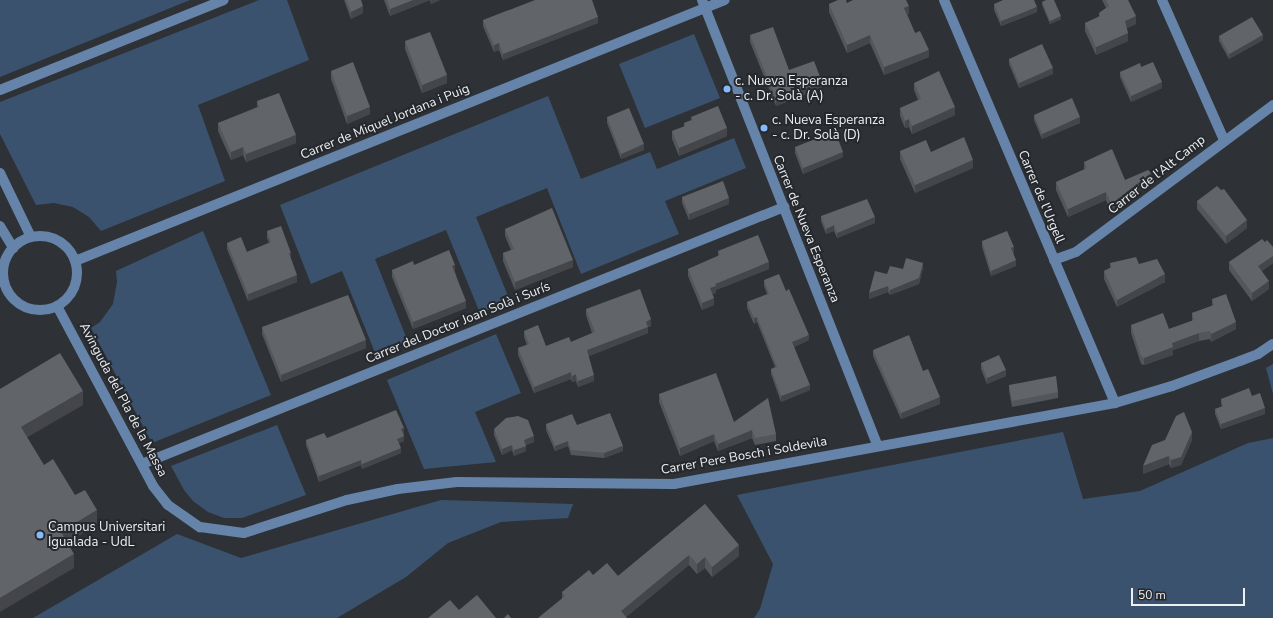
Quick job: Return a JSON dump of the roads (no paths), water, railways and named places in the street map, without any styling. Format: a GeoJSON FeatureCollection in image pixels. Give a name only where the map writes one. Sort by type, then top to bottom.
{"type":"FeatureCollection","features":[{"type":"Feature","properties":{"kind":"street"},"geometry":{"type":"LineString","coordinates":[[0,90],[224,0]]}},
{"type":"Feature","properties":{"kind":"street","name":"Carrer de Miquel Jordana i Puig"},"geometry":{"type":"LineString","coordinates":[[75,261],[703,4],[725,0]]}},
{"type":"Feature","properties":{"kind":"street","name":"Carrer de l'Urgell"},"geometry":{"type":"LineString","coordinates":[[944,0],[1115,403]]}},
{"type":"Feature","properties":{"kind":"street"},"geometry":{"type":"LineString","coordinates":[[1162,0],[1224,140]]}},
{"type":"Feature","properties":{"kind":"street","name":"Carrer de Nueva Esperanza"},"geometry":{"type":"LineString","coordinates":[[703,4],[878,446]]}},
{"type":"Feature","properties":{"kind":"street","name":"Carrer de l'Alt Camp"},"geometry":{"type":"LineString","coordinates":[[1054,260],[1076,252],[1224,140],[1273,105]]}},
{"type":"Feature","properties":{"kind":"street"},"geometry":{"type":"LineString","coordinates":[[0,173],[31,237]]}},
{"type":"Feature","properties":{"kind":"street","name":"Carrer del Doctor Joan Solà i Surís"},"geometry":{"type":"LineString","coordinates":[[142,464],[784,207]]}},
{"type":"Feature","properties":{"kind":"street"},"geometry":{"type":"LineString","coordinates":[[0,226],[13,248]]}},
{"type":"Feature","properties":{"kind":"street"},"geometry":{"type":"LineString","coordinates":[[31,237],[48,237],[58,241],[70,251],[75,261],[77,274],[74,286],[68,298],[57,306],[43,310],[28,308],[3,291],[4,268],[13,248],[31,237]]}},
{"type":"Feature","properties":{"kind":"street","name":"Avinguda del Pla de la Massa"},"geometry":{"type":"LineString","coordinates":[[57,306],[153,486],[168,505]]}},
{"type":"Feature","properties":{"kind":"street","name":"Carrer Pere Bosch i Soldevila"},"geometry":{"type":"LineString","coordinates":[[168,505],[200,527],[244,532],[347,500],[398,489],[457,482],[674,484],[1115,403],[1210,372],[1258,354],[1273,344]]}},
{"type":"Feature","properties":{"kind":"place","name":"c. Nueva Esperanza - c. Dr. Solà (A)"},"geometry":{"type":"Point","coordinates":[727,89]}},
{"type":"Feature","properties":{"kind":"place","name":"c. Nueva Esperanza - c. Dr. Solà (D)"},"geometry":{"type":"Point","coordinates":[764,128]}},
{"type":"Feature","properties":{"kind":"place","name":"Campus Universitari Igualada - UdL"},"geometry":{"type":"Point","coordinates":[40,535]}}]}
